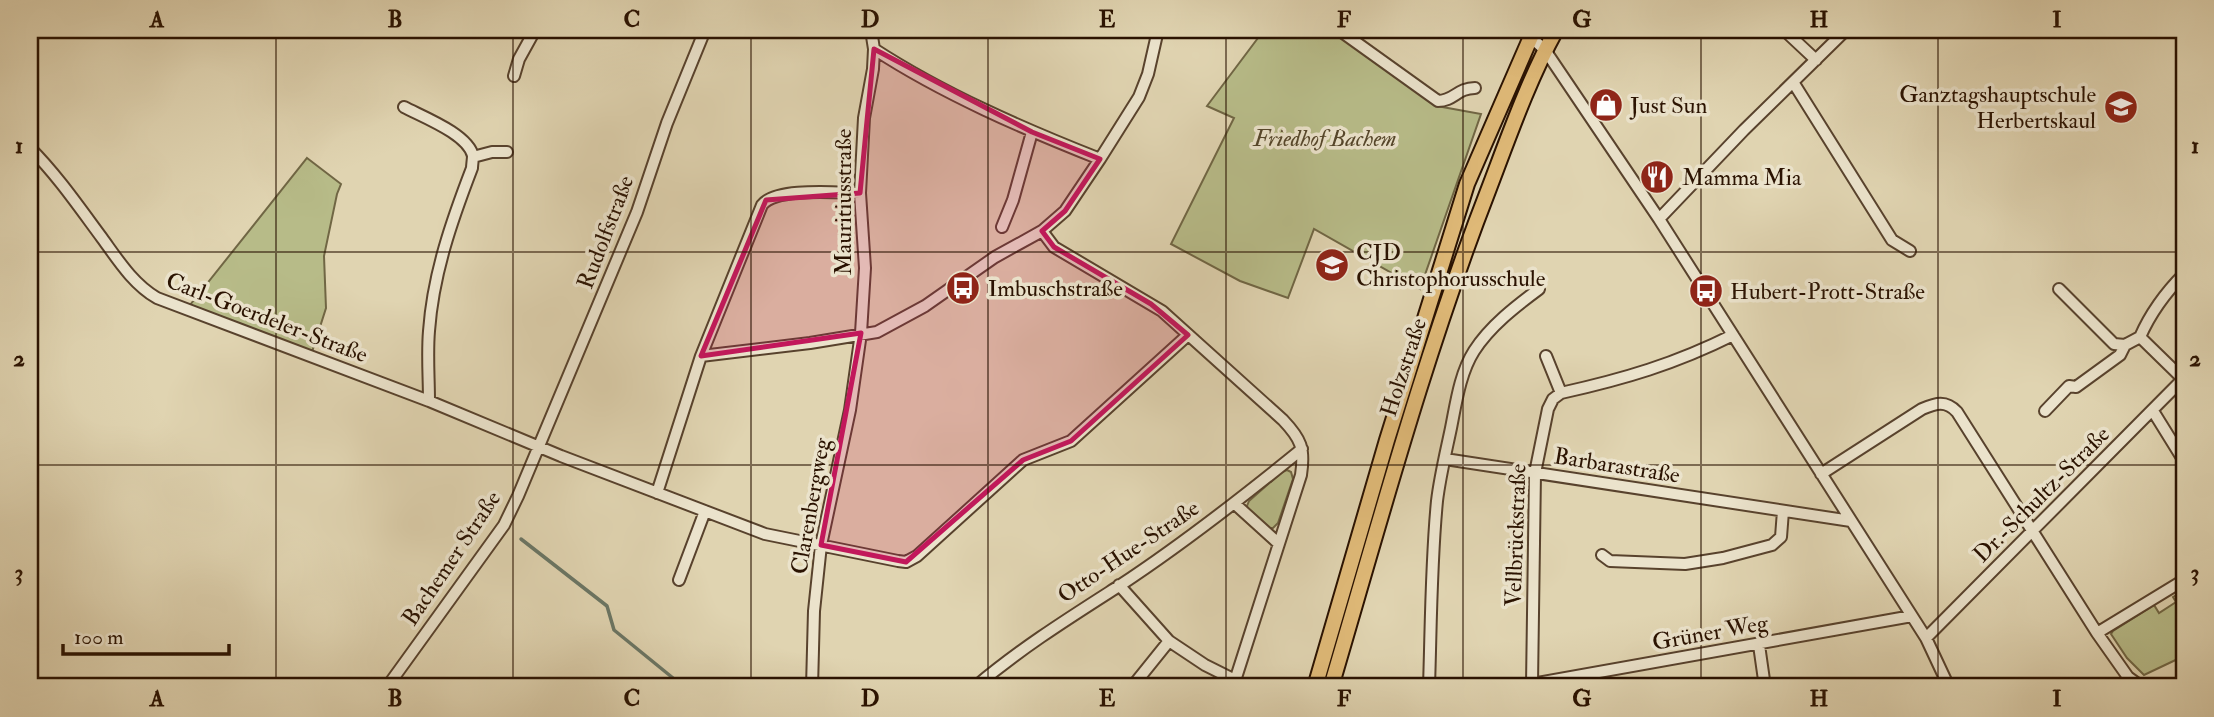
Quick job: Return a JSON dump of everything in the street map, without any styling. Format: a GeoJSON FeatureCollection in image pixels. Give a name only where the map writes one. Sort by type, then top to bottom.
{"type":"FeatureCollection","features":[{"type":"Feature","properties":{"kind":"main road","name":"Holzstraße"},"geometry":{"type":"LineString","coordinates":[[1331,687],[1414,402],[1465,251],[1531,80],[1556,30]]}},
{"type":"Feature","properties":{"kind":"main road","name":"Holzstraße"},"geometry":{"type":"LineString","coordinates":[[1315,687],[1466,184],[1529,32]]}},
{"type":"Feature","properties":{"kind":"street"},"geometry":{"type":"LineString","coordinates":[[514,76],[519,59],[536,30]]}},
{"type":"Feature","properties":{"kind":"street","name":"Rudolfstraße"},"geometry":{"type":"LineString","coordinates":[[538,447],[637,212],[667,123],[705,30]]}},
{"type":"Feature","properties":{"kind":"street","name":"Mauritiusstraße"},"geometry":{"type":"LineString","coordinates":[[860,333],[865,268],[860,193],[864,118],[873,69],[871,30]]}},
{"type":"Feature","properties":{"kind":"street"},"geometry":{"type":"LineString","coordinates":[[701,356],[877,332],[925,306],[995,257],[1042,231],[1065,211],[1139,97],[1148,74],[1158,30]]}},
{"type":"Feature","properties":{"kind":"street"},"geometry":{"type":"LineString","coordinates":[[1339,30],[1438,101],[1446,101],[1465,88],[1475,88]]}},
{"type":"Feature","properties":{"kind":"street"},"geometry":{"type":"LineString","coordinates":[[1784,30],[1816,60]]}},
{"type":"Feature","properties":{"kind":"street"},"geometry":{"type":"LineString","coordinates":[[1660,219],[1846,30]]}},
{"type":"Feature","properties":{"kind":"street"},"geometry":{"type":"LineString","coordinates":[[1529,32],[1545,50],[1660,219],[1926,638],[1949,687]]}},
{"type":"Feature","properties":{"kind":"street"},"geometry":{"type":"LineString","coordinates":[[874,48],[902,67],[1032,132],[1100,159]]}},
{"type":"Feature","properties":{"kind":"street"},"geometry":{"type":"LineString","coordinates":[[1793,82],[1892,240],[1910,251]]}},
{"type":"Feature","properties":{"kind":"street"},"geometry":{"type":"LineString","coordinates":[[404,107],[452,132],[465,143],[473,157],[472,168],[446,238],[436,285],[429,330],[429,401]]}},
{"type":"Feature","properties":{"kind":"street"},"geometry":{"type":"LineString","coordinates":[[1002,227],[1013,200],[1032,132]]}},
{"type":"Feature","properties":{"kind":"street","name":"Carl-Goerdeler-Straße"},"geometry":{"type":"LineString","coordinates":[[30,148],[55,175],[126,271],[145,291],[176,306],[429,401],[538,447],[765,534],[898,561],[912,560],[1023,460],[1071,441],[1188,335]]}},
{"type":"Feature","properties":{"kind":"street"},"geometry":{"type":"LineString","coordinates":[[473,157],[492,152],[507,152]]}},
{"type":"Feature","properties":{"kind":"street"},"geometry":{"type":"LineString","coordinates":[[657,493],[701,356],[762,205],[766,200],[795,193],[860,193]]}},
{"type":"Feature","properties":{"kind":"street"},"geometry":{"type":"LineString","coordinates":[[1013,200],[1019,215]]}},
{"type":"Feature","properties":{"kind":"street"},"geometry":{"type":"LineString","coordinates":[[1042,231],[1054,247],[1151,304],[1188,335],[1283,420],[1298,435],[1302,449],[1301,475],[1234,684],[1169,641],[1119,585]]}},
{"type":"Feature","properties":{"kind":"street"},"geometry":{"type":"LineString","coordinates":[[2059,289],[2114,344],[2125,345],[2140,337],[2148,318],[2184,274]]}},
{"type":"Feature","properties":{"kind":"street"},"geometry":{"type":"LineString","coordinates":[[1429,687],[1437,498],[1456,402],[1466,367],[1474,351],[1504,317],[1539,289]]}},
{"type":"Feature","properties":{"kind":"street","name":"Clarenbergweg"},"geometry":{"type":"LineString","coordinates":[[812,687],[814,611],[821,545],[850,410],[860,333]]}},
{"type":"Feature","properties":{"kind":"street"},"geometry":{"type":"LineString","coordinates":[[1546,356],[1561,393],[1646,372],[1696,354],[1733,335]]}},
{"type":"Feature","properties":{"kind":"street"},"geometry":{"type":"LineString","coordinates":[[2140,337],[2183,379]]}},
{"type":"Feature","properties":{"kind":"street"},"geometry":{"type":"LineString","coordinates":[[2045,411],[2069,386],[2076,387],[2120,355],[2125,345]]}},
{"type":"Feature","properties":{"kind":"street","name":"Dr.-Schultz-Straße"},"geometry":{"type":"LineString","coordinates":[[1926,638],[2183,379]]}},
{"type":"Feature","properties":{"kind":"street","name":"Vellbrückstraße"},"geometry":{"type":"LineString","coordinates":[[1532,684],[1535,473],[1548,409],[1553,399],[1561,393]]}},
{"type":"Feature","properties":{"kind":"street"},"geometry":{"type":"LineString","coordinates":[[1821,474],[1922,410],[1943,402],[1951,405],[2098,633],[2128,677],[2142,687]]}},
{"type":"Feature","properties":{"kind":"street"},"geometry":{"type":"LineString","coordinates":[[2153,411],[2184,461]]}},
{"type":"Feature","properties":{"kind":"street","name":"Bachemer Straße"},"geometry":{"type":"LineString","coordinates":[[387,687],[504,525],[538,447]]}},
{"type":"Feature","properties":{"kind":"street","name":"Otto-Hue-Straße"},"geometry":{"type":"LineString","coordinates":[[975,687],[1058,623],[1119,585],[1235,504],[1302,449]]}},
{"type":"Feature","properties":{"kind":"street","name":"Barbarastraße"},"geometry":{"type":"LineString","coordinates":[[1445,459],[1851,521]]}},
{"type":"Feature","properties":{"kind":"street"},"geometry":{"type":"LineString","coordinates":[[1235,504],[1278,543]]}},
{"type":"Feature","properties":{"kind":"street"},"geometry":{"type":"LineString","coordinates":[[679,580],[705,511]]}},
{"type":"Feature","properties":{"kind":"street"},"geometry":{"type":"LineString","coordinates":[[1602,555],[1610,561],[1685,564],[1759,549],[1772,545],[1782,537],[1783,511]]}},
{"type":"Feature","properties":{"kind":"street"},"geometry":{"type":"LineString","coordinates":[[2098,633],[2184,580]]}},
{"type":"Feature","properties":{"kind":"street","name":"Grüner Weg"},"geometry":{"type":"LineString","coordinates":[[1515,687],[1912,616]]}},
{"type":"Feature","properties":{"kind":"street"},"geometry":{"type":"LineString","coordinates":[[1132,687],[1169,641]]}},
{"type":"Feature","properties":{"kind":"street"},"geometry":{"type":"LineString","coordinates":[[1759,645],[1765,687]]}},
{"type":"Feature","properties":{"kind":"highlighted area"},"geometry":{"type":"Polygon","coordinates":[[[874,49],[1032,132],[1100,159],[1065,211],[1042,231],[1054,247],[1151,304],[1188,335],[1071,441],[1023,460],[906,562],[821,545],[861,333],[701,356],[766,200],[860,193],[874,49]]]}},
{"type":"Feature","properties":{"kind":"green space","name":"Friedhof Bachem"},"geometry":{"type":"Polygon","coordinates":[[[1264,30],[1331,30],[1437,106],[1481,114],[1420,289],[1314,229],[1288,298],[1240,281],[1171,244],[1234,118],[1207,106],[1264,30]]]}},
{"type":"Feature","properties":{"kind":"green space"},"geometry":{"type":"Polygon","coordinates":[[[307,158],[341,184],[324,256],[326,308],[312,352],[190,305],[307,158]]]}},
{"type":"Feature","properties":{"kind":"green space"},"geometry":{"type":"Polygon","coordinates":[[[1287,470],[1291,472],[1293,479],[1278,523],[1269,528],[1247,506],[1249,501],[1287,470]]]}},
{"type":"Feature","properties":{"kind":"green space"},"geometry":{"type":"Polygon","coordinates":[[[2178,594],[2184,604],[2184,656],[2144,675],[2127,658],[2111,634],[2154,605],[2159,613],[2176,602],[2173,597],[2178,594]]]}},
{"type":"Feature","properties":{"kind":"waterway"},"geometry":{"type":"LineString","coordinates":[[521,539],[607,606],[614,630],[684,687]]}},
{"type":"Feature","properties":{"kind":"place","name":"Just Sun"},"geometry":{"type":"Point","coordinates":[1606,105]}},
{"type":"Feature","properties":{"kind":"place","name":"Ganztagshauptschule Herbertskaul"},"geometry":{"type":"Point","coordinates":[2121,107]}},
{"type":"Feature","properties":{"kind":"place","name":"Mamma Mia"},"geometry":{"type":"Point","coordinates":[1657,177]}},
{"type":"Feature","properties":{"kind":"place","name":"CJD Christophorusschule"},"geometry":{"type":"Point","coordinates":[1332,265]}},
{"type":"Feature","properties":{"kind":"place","name":"Imbuschstraße"},"geometry":{"type":"Point","coordinates":[963,288]}},
{"type":"Feature","properties":{"kind":"place","name":"Hubert-Prott-Straße"},"geometry":{"type":"Point","coordinates":[1706,291]}}]}
